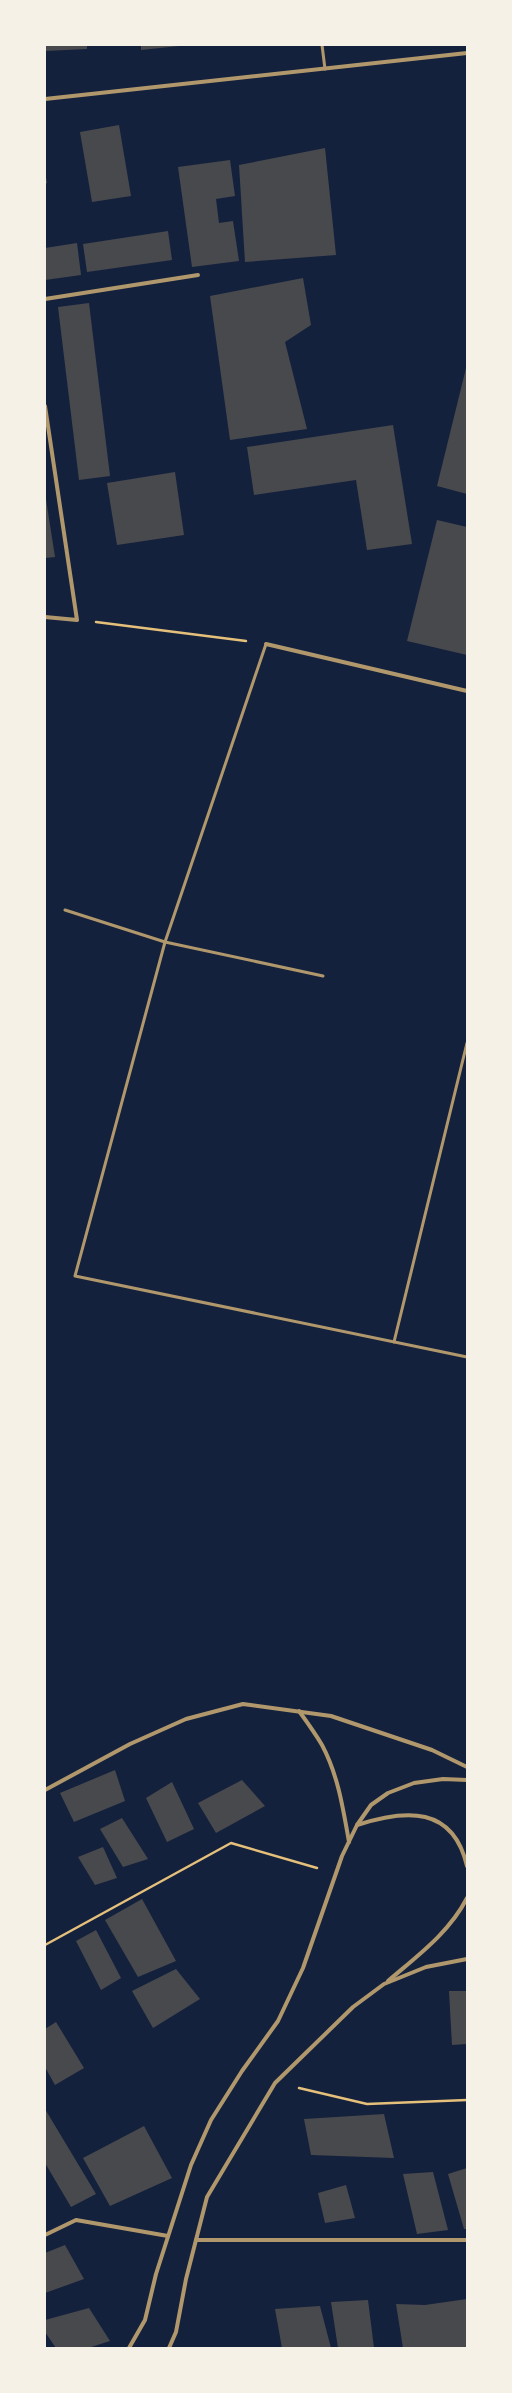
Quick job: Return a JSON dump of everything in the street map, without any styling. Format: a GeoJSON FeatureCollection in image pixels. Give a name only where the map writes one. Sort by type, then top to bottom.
{"type":"FeatureCollection","features":[{"type":"Feature","properties":{"kind":"street"},"geometry":{"type":"LineString","coordinates":[[45,99],[467,53]]}},
{"type":"Feature","properties":{"kind":"street"},"geometry":{"type":"LineString","coordinates":[[45,299],[198,275]]}},
{"type":"Feature","properties":{"kind":"street"},"geometry":{"type":"LineString","coordinates":[[45,406],[77,620],[45,617]]}},
{"type":"Feature","properties":{"kind":"street"},"geometry":{"type":"LineString","coordinates":[[266,644],[467,690]]}},
{"type":"Feature","properties":{"kind":"street"},"geometry":{"type":"LineString","coordinates":[[45,1790],[130,1744],[186,1719],[243,1704],[331,1716],[432,1750],[467,1767]]}},
{"type":"Feature","properties":{"kind":"street"},"geometry":{"type":"LineString","coordinates":[[299,1711],[322,1744],[331,1764],[340,1790],[349,1842]]}},
{"type":"Feature","properties":{"kind":"street"},"geometry":{"type":"LineString","coordinates":[[129,2348],[145,2320],[168,2236],[191,2165],[211,2120],[242,2071],[278,2021],[303,1968],[349,1842],[357,1825],[371,1805],[388,1793],[414,1783],[443,1779],[467,1780]]}},
{"type":"Feature","properties":{"kind":"street"},"geometry":{"type":"LineString","coordinates":[[357,1825],[378,1818],[419,1814],[440,1822],[456,1836],[467,1866]]}},
{"type":"Feature","properties":{"kind":"street"},"geometry":{"type":"LineString","coordinates":[[169,2348],[176,2332],[207,2197],[275,2083],[353,2007],[384,1984],[445,1931],[460,1911],[467,1898]]}},
{"type":"Feature","properties":{"kind":"street"},"geometry":{"type":"LineString","coordinates":[[384,1984],[426,1967],[467,1959]]}},
{"type":"Feature","properties":{"kind":"street"},"geometry":{"type":"LineString","coordinates":[[45,2235],[76,2220],[168,2236]]}},
{"type":"Feature","properties":{"kind":"street"},"geometry":{"type":"LineString","coordinates":[[196,2240],[467,2240]]}},
{"type":"Feature","properties":{"kind":"lane"},"geometry":{"type":"LineString","coordinates":[[322,45],[325,69]]}},
{"type":"Feature","properties":{"kind":"lane"},"geometry":{"type":"LineString","coordinates":[[266,644],[165,942],[75,1276],[467,1357]]}},
{"type":"Feature","properties":{"kind":"lane"},"geometry":{"type":"LineString","coordinates":[[65,910],[165,942],[323,976]]}},
{"type":"Feature","properties":{"kind":"lane"},"geometry":{"type":"LineString","coordinates":[[394,1342],[467,1043]]}},
{"type":"Feature","properties":{"kind":"path"},"geometry":{"type":"LineString","coordinates":[[77,620],[266,644]]}},
{"type":"Feature","properties":{"kind":"path"},"geometry":{"type":"LineString","coordinates":[[45,1945],[231,1843],[337,1874]]}},
{"type":"Feature","properties":{"kind":"path"},"geometry":{"type":"LineString","coordinates":[[275,2083],[368,2104],[467,2100]]}},
{"type":"Feature","properties":{"kind":"building"},"geometry":{"type":"Polygon","coordinates":[[[45,45],[87,45],[87,49],[45,51],[45,45]]]}},
{"type":"Feature","properties":{"kind":"building"},"geometry":{"type":"Polygon","coordinates":[[[141,45],[179,45],[179,46],[141,50],[141,45]]]}},
{"type":"Feature","properties":{"kind":"building"},"geometry":{"type":"Polygon","coordinates":[[[119,125],[131,196],[92,202],[80,132],[119,125]]]}},
{"type":"Feature","properties":{"kind":"building"},"geometry":{"type":"Polygon","coordinates":[[[325,148],[336,255],[245,262],[239,165],[325,148]]]}},
{"type":"Feature","properties":{"kind":"building"},"geometry":{"type":"Polygon","coordinates":[[[230,160],[235,196],[216,199],[219,223],[233,221],[239,261],[192,267],[178,167],[230,160]]]}},
{"type":"Feature","properties":{"kind":"building"},"geometry":{"type":"Polygon","coordinates":[[[45,172],[47,183],[45,184],[45,172]]]}},
{"type":"Feature","properties":{"kind":"building"},"geometry":{"type":"Polygon","coordinates":[[[168,231],[172,260],[87,272],[83,244],[168,231]]]}},
{"type":"Feature","properties":{"kind":"building"},"geometry":{"type":"Polygon","coordinates":[[[77,243],[81,275],[45,280],[45,248],[77,243]]]}},
{"type":"Feature","properties":{"kind":"building"},"geometry":{"type":"Polygon","coordinates":[[[303,278],[311,325],[285,342],[307,429],[230,440],[210,296],[303,278]]]}},
{"type":"Feature","properties":{"kind":"building"},"geometry":{"type":"Polygon","coordinates":[[[89,303],[110,476],[79,480],[58,307],[89,303]]]}},
{"type":"Feature","properties":{"kind":"building"},"geometry":{"type":"Polygon","coordinates":[[[467,364],[467,494],[437,486],[467,364]]]}},
{"type":"Feature","properties":{"kind":"building"},"geometry":{"type":"Polygon","coordinates":[[[393,425],[412,544],[367,550],[356,480],[254,495],[247,447],[393,425]]]}},
{"type":"Feature","properties":{"kind":"building"},"geometry":{"type":"Polygon","coordinates":[[[175,472],[184,535],[117,545],[107,483],[175,472]]]}},
{"type":"Feature","properties":{"kind":"building"},"geometry":{"type":"Polygon","coordinates":[[[45,493],[55,557],[45,558],[45,493]]]}},
{"type":"Feature","properties":{"kind":"building"},"geometry":{"type":"Polygon","coordinates":[[[437,520],[467,527],[467,655],[407,641],[437,520]]]}},
{"type":"Feature","properties":{"kind":"building"},"geometry":{"type":"Polygon","coordinates":[[[115,1770],[125,1801],[74,1822],[60,1793],[115,1770]]]}},
{"type":"Feature","properties":{"kind":"building"},"geometry":{"type":"Polygon","coordinates":[[[242,1780],[265,1806],[216,1833],[198,1803],[242,1780]]]}},
{"type":"Feature","properties":{"kind":"building"},"geometry":{"type":"Polygon","coordinates":[[[172,1782],[194,1829],[167,1842],[146,1798],[172,1782]]]}},
{"type":"Feature","properties":{"kind":"building"},"geometry":{"type":"Polygon","coordinates":[[[122,1818],[148,1859],[123,1867],[100,1829],[122,1818]]]}},
{"type":"Feature","properties":{"kind":"building"},"geometry":{"type":"Polygon","coordinates":[[[103,1847],[117,1878],[95,1885],[78,1857],[103,1847]]]}},
{"type":"Feature","properties":{"kind":"building"},"geometry":{"type":"Polygon","coordinates":[[[142,1899],[176,1961],[138,1977],[105,1920],[142,1899]]]}},
{"type":"Feature","properties":{"kind":"building"},"geometry":{"type":"Polygon","coordinates":[[[96,1930],[121,1978],[101,1990],[76,1941],[96,1930]]]}},
{"type":"Feature","properties":{"kind":"building"},"geometry":{"type":"Polygon","coordinates":[[[176,1969],[200,1999],[153,2028],[132,1991],[176,1969]]]}},
{"type":"Feature","properties":{"kind":"building"},"geometry":{"type":"Polygon","coordinates":[[[449,1991],[467,1991],[467,2044],[452,2045],[449,1991]]]}},
{"type":"Feature","properties":{"kind":"building"},"geometry":{"type":"Polygon","coordinates":[[[56,2022],[84,2068],[55,2085],[45,2067],[45,2029],[56,2022]]]}},
{"type":"Feature","properties":{"kind":"building"},"geometry":{"type":"Polygon","coordinates":[[[45,2109],[96,2194],[71,2207],[45,2163],[45,2109]]]}},
{"type":"Feature","properties":{"kind":"building"},"geometry":{"type":"Polygon","coordinates":[[[384,2114],[394,2158],[311,2155],[304,2119],[384,2114]]]}},
{"type":"Feature","properties":{"kind":"building"},"geometry":{"type":"Polygon","coordinates":[[[144,2126],[172,2178],[110,2206],[83,2158],[144,2126]]]}},
{"type":"Feature","properties":{"kind":"building"},"geometry":{"type":"Polygon","coordinates":[[[467,2168],[467,2229],[464,2229],[448,2174],[467,2168]]]}},
{"type":"Feature","properties":{"kind":"building"},"geometry":{"type":"Polygon","coordinates":[[[433,2172],[448,2230],[417,2234],[403,2174],[433,2172]]]}},
{"type":"Feature","properties":{"kind":"building"},"geometry":{"type":"Polygon","coordinates":[[[346,2185],[355,2218],[325,2223],[318,2193],[346,2185]]]}},
{"type":"Feature","properties":{"kind":"building"},"geometry":{"type":"Polygon","coordinates":[[[65,2245],[84,2279],[45,2293],[45,2253],[65,2245]]]}},
{"type":"Feature","properties":{"kind":"building"},"geometry":{"type":"Polygon","coordinates":[[[467,2299],[467,2348],[403,2348],[396,2304],[425,2305],[467,2299]]]}},
{"type":"Feature","properties":{"kind":"building"},"geometry":{"type":"Polygon","coordinates":[[[368,2300],[374,2348],[338,2348],[331,2302],[368,2300]]]}},
{"type":"Feature","properties":{"kind":"building"},"geometry":{"type":"Polygon","coordinates":[[[320,2306],[331,2348],[282,2348],[275,2309],[320,2306]]]}},
{"type":"Feature","properties":{"kind":"building"},"geometry":{"type":"Polygon","coordinates":[[[89,2308],[110,2341],[88,2348],[56,2348],[45,2332],[45,2320],[89,2308]]]}}]}
